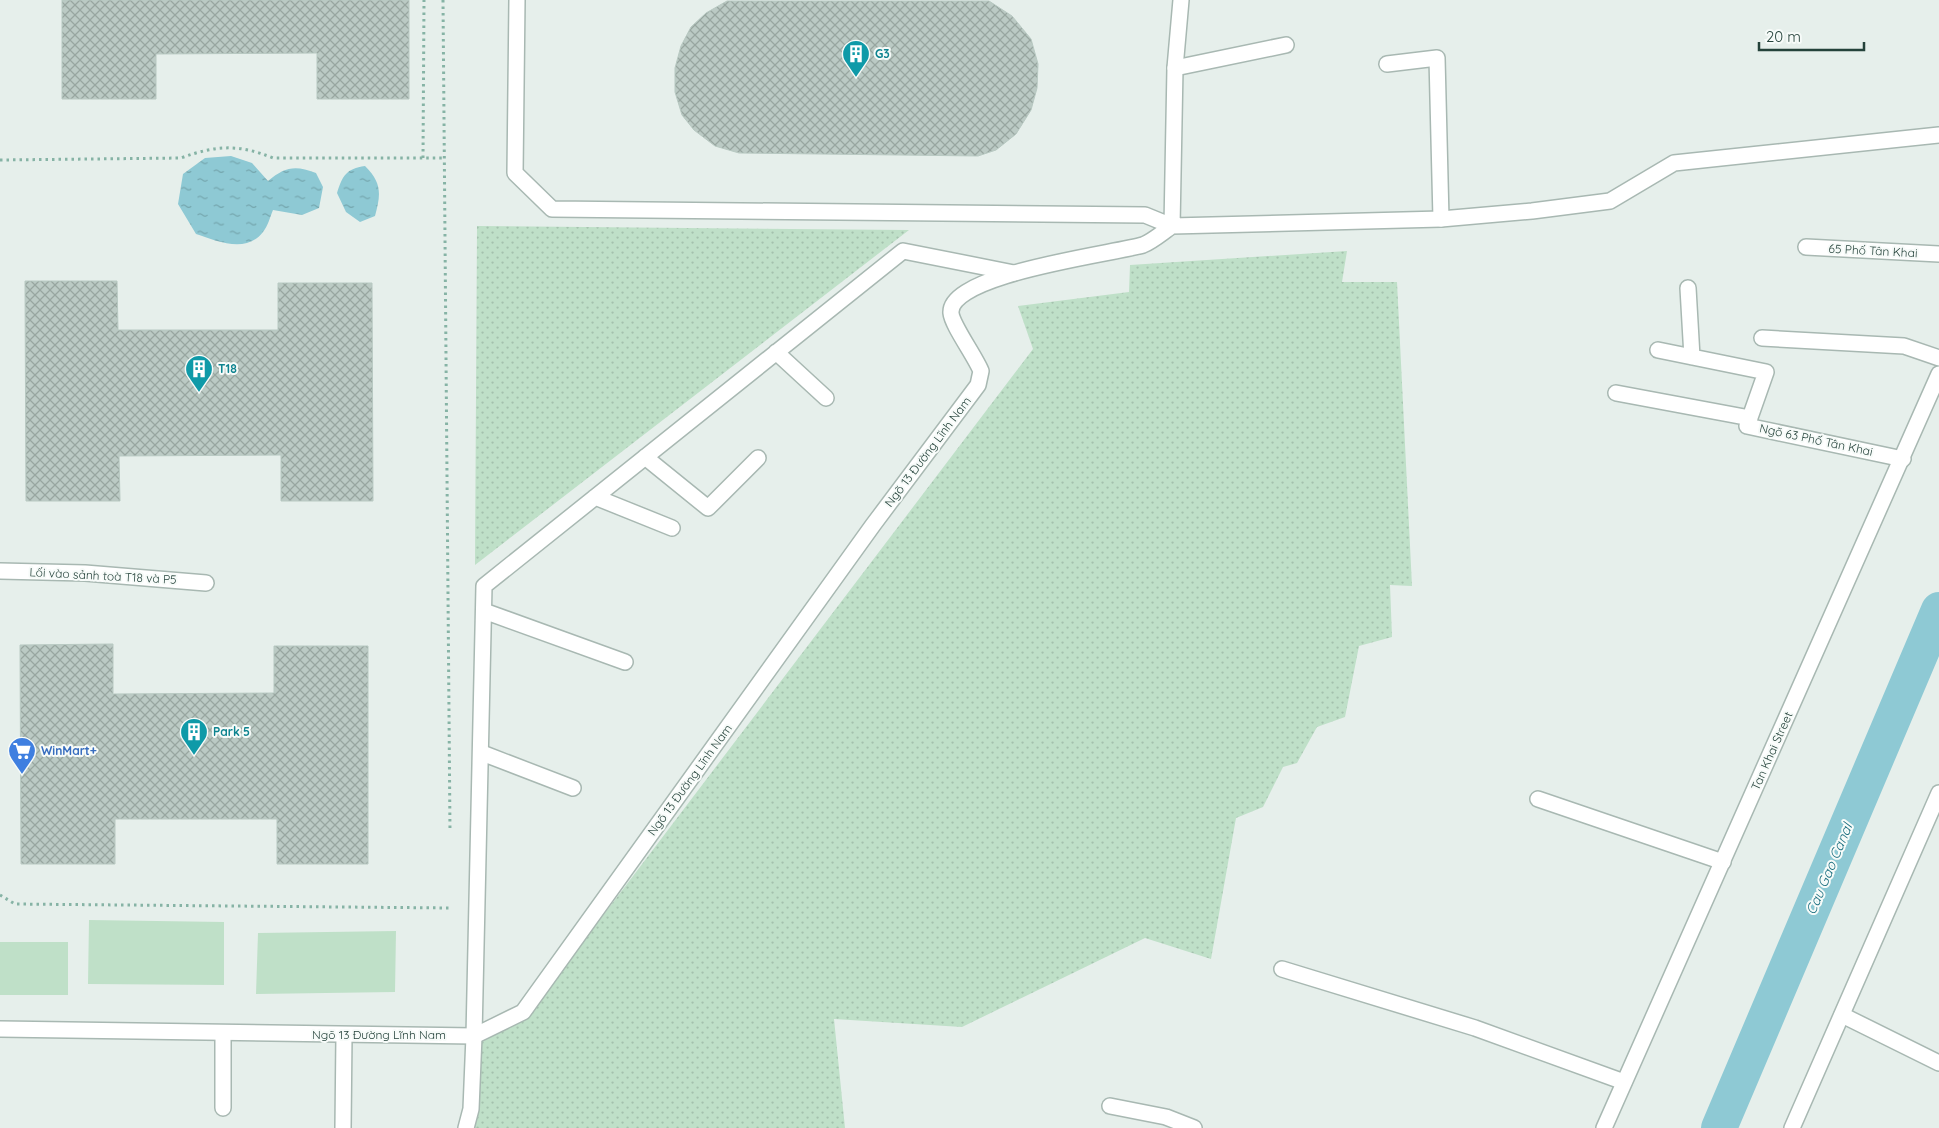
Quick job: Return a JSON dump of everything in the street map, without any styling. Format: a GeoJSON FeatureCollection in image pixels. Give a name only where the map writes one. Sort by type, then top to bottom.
{"type":"FeatureCollection","features":[{"type":"Feature","properties":{"kind":"street"},"geometry":{"type":"LineString","coordinates":[[517,0],[515,173],[552,209],[1146,214],[1172,226],[1441,219],[1532,211],[1610,201],[1674,163],[1939,136]]}},
{"type":"Feature","properties":{"kind":"street"},"geometry":{"type":"LineString","coordinates":[[1172,226],[1176,68],[1180,0]]}},
{"type":"Feature","properties":{"kind":"street"},"geometry":{"type":"LineString","coordinates":[[1176,68],[1286,45]]}},
{"type":"Feature","properties":{"kind":"street"},"geometry":{"type":"LineString","coordinates":[[1387,64],[1437,58],[1441,219]]}},
{"type":"Feature","properties":{"kind":"street","name":"Ngõ 13 Đường Lĩnh Nam"},"geometry":{"type":"LineString","coordinates":[[0,1029],[474,1036],[523,1012],[873,526],[978,385],[981,371],[953,321],[950,312],[954,301],[962,293],[1014,272],[1144,244],[1172,226]]}},
{"type":"Feature","properties":{"kind":"street","name":"65 Phố Tân Khai"},"geometry":{"type":"LineString","coordinates":[[1806,247],[1939,254]]}},
{"type":"Feature","properties":{"kind":"street"},"geometry":{"type":"LineString","coordinates":[[466,1128],[471,1109],[474,1036],[482,753],[484,586],[903,250],[1014,272]]}},
{"type":"Feature","properties":{"kind":"street"},"geometry":{"type":"LineString","coordinates":[[1688,288],[1692,357]]}},
{"type":"Feature","properties":{"kind":"street"},"geometry":{"type":"LineString","coordinates":[[1762,338],[1904,346],[1939,358]]}},
{"type":"Feature","properties":{"kind":"street","name":"Ngõ 63 Phố Tân Khai"},"geometry":{"type":"LineString","coordinates":[[1658,350],[1766,372],[1747,426],[1903,459]]}},
{"type":"Feature","properties":{"kind":"street"},"geometry":{"type":"LineString","coordinates":[[776,352],[826,398]]}},
{"type":"Feature","properties":{"kind":"street","name":"Tan Khai Street"},"geometry":{"type":"LineString","coordinates":[[1604,1128],[1903,459],[1939,374]]}},
{"type":"Feature","properties":{"kind":"street"},"geometry":{"type":"LineString","coordinates":[[1616,393],[1750,418]]}},
{"type":"Feature","properties":{"kind":"street"},"geometry":{"type":"LineString","coordinates":[[645,457],[708,508],[758,458]]}},
{"type":"Feature","properties":{"kind":"street"},"geometry":{"type":"LineString","coordinates":[[595,497],[672,528]]}},
{"type":"Feature","properties":{"kind":"street","name":"Lối vào sảnh toà T18 và P5"},"geometry":{"type":"LineString","coordinates":[[0,571],[85,573],[206,583]]}},
{"type":"Feature","properties":{"kind":"street"},"geometry":{"type":"LineString","coordinates":[[484,611],[625,662]]}},
{"type":"Feature","properties":{"kind":"street"},"geometry":{"type":"LineString","coordinates":[[482,753],[573,788]]}},
{"type":"Feature","properties":{"kind":"street"},"geometry":{"type":"LineString","coordinates":[[1792,1128],[1939,793]]}},
{"type":"Feature","properties":{"kind":"street"},"geometry":{"type":"LineString","coordinates":[[1538,799],[1723,862]]}},
{"type":"Feature","properties":{"kind":"street"},"geometry":{"type":"LineString","coordinates":[[1282,969],[1474,1028],[1624,1082]]}},
{"type":"Feature","properties":{"kind":"street"},"geometry":{"type":"LineString","coordinates":[[1842,1015],[1939,1063]]}},
{"type":"Feature","properties":{"kind":"street"},"geometry":{"type":"LineString","coordinates":[[223,1033],[223,1108]]}},
{"type":"Feature","properties":{"kind":"street"},"geometry":{"type":"LineString","coordinates":[[343,1128],[344,1035]]}},
{"type":"Feature","properties":{"kind":"street"},"geometry":{"type":"LineString","coordinates":[[1110,1106],[1164,1122],[1194,1128]]}},
{"type":"Feature","properties":{"kind":"path"},"geometry":{"type":"LineString","coordinates":[[423,158],[424,0]]}},
{"type":"Feature","properties":{"kind":"path"},"geometry":{"type":"LineString","coordinates":[[443,0],[450,840]]}},
{"type":"Feature","properties":{"kind":"path"},"geometry":{"type":"LineString","coordinates":[[0,160],[181,158],[205,149],[249,148],[273,158],[443,158]]}},
{"type":"Feature","properties":{"kind":"path"},"geometry":{"type":"LineString","coordinates":[[0,895],[15,904],[451,910],[451,900]]}},
{"type":"Feature","properties":{"kind":"green space"},"geometry":{"type":"Polygon","coordinates":[[[477,226],[909,230],[475,565],[477,226]]]}},
{"type":"Feature","properties":{"kind":"green space"},"geometry":{"type":"Polygon","coordinates":[[[1347,251],[1342,282],[1397,282],[1412,586],[1390,585],[1392,637],[1359,646],[1345,717],[1317,727],[1297,763],[1283,767],[1263,807],[1236,818],[1211,959],[1145,938],[962,1027],[834,1019],[845,1128],[471,1128],[482,1040],[526,1017],[1033,349],[1018,306],[1129,292],[1130,265],[1347,251]]]}},
{"type":"Feature","properties":{"kind":"green space"},"geometry":{"type":"Polygon","coordinates":[[[89,920],[224,922],[224,985],[88,984],[89,920]]]}},
{"type":"Feature","properties":{"kind":"green space"},"geometry":{"type":"Polygon","coordinates":[[[396,931],[395,992],[256,994],[258,933],[396,931]]]}},
{"type":"Feature","properties":{"kind":"green space"},"geometry":{"type":"Polygon","coordinates":[[[0,942],[68,942],[68,995],[0,995],[0,942]]]}},
{"type":"Feature","properties":{"kind":"water"},"geometry":{"type":"Polygon","coordinates":[[[231,156],[252,163],[268,181],[285,170],[296,168],[316,173],[323,187],[319,208],[302,215],[273,210],[263,232],[256,239],[248,243],[231,244],[196,234],[178,204],[183,174],[205,158],[231,156]]]}},
{"type":"Feature","properties":{"kind":"water"},"geometry":{"type":"Polygon","coordinates":[[[365,166],[375,178],[379,195],[375,216],[360,222],[346,212],[337,193],[343,177],[349,171],[365,166]]]}},
{"type":"Feature","properties":{"kind":"building"},"geometry":{"type":"Polygon","coordinates":[[[62,0],[409,0],[409,99],[317,99],[317,53],[156,54],[156,99],[62,99],[62,0]]]}},
{"type":"Feature","properties":{"kind":"building","name":"G3"},"geometry":{"type":"Polygon","coordinates":[[[727,1],[989,1],[1012,16],[1031,39],[1038,64],[1037,88],[1031,110],[1016,134],[996,150],[978,156],[739,153],[715,146],[694,130],[682,115],[675,92],[675,68],[681,46],[691,27],[706,13],[727,1]]]}},
{"type":"Feature","properties":{"kind":"building","name":"T18"},"geometry":{"type":"Polygon","coordinates":[[[25,281],[117,281],[118,330],[278,330],[278,283],[372,283],[373,501],[281,501],[281,455],[119,456],[120,501],[26,501],[25,281]]]}},
{"type":"Feature","properties":{"kind":"building","name":"Park 5"},"geometry":{"type":"Polygon","coordinates":[[[113,644],[113,694],[274,693],[274,646],[368,646],[368,864],[277,864],[277,819],[115,819],[115,864],[21,864],[20,645],[113,644]]]}},
{"type":"Feature","properties":{"kind":"waterway","name":"Cau Gao Canal"},"geometry":{"type":"LineString","coordinates":[[1719,1128],[1939,610]]}},
{"type":"Feature","properties":{"kind":"place","name":"G3"},"geometry":{"type":"Point","coordinates":[856,78]}},
{"type":"Feature","properties":{"kind":"place","name":"T18"},"geometry":{"type":"Point","coordinates":[199,393]}},
{"type":"Feature","properties":{"kind":"place","name":"Park 5"},"geometry":{"type":"Point","coordinates":[194,756]}},
{"type":"Feature","properties":{"kind":"place","name":"WinMart+"},"geometry":{"type":"Point","coordinates":[22,775]}}]}
